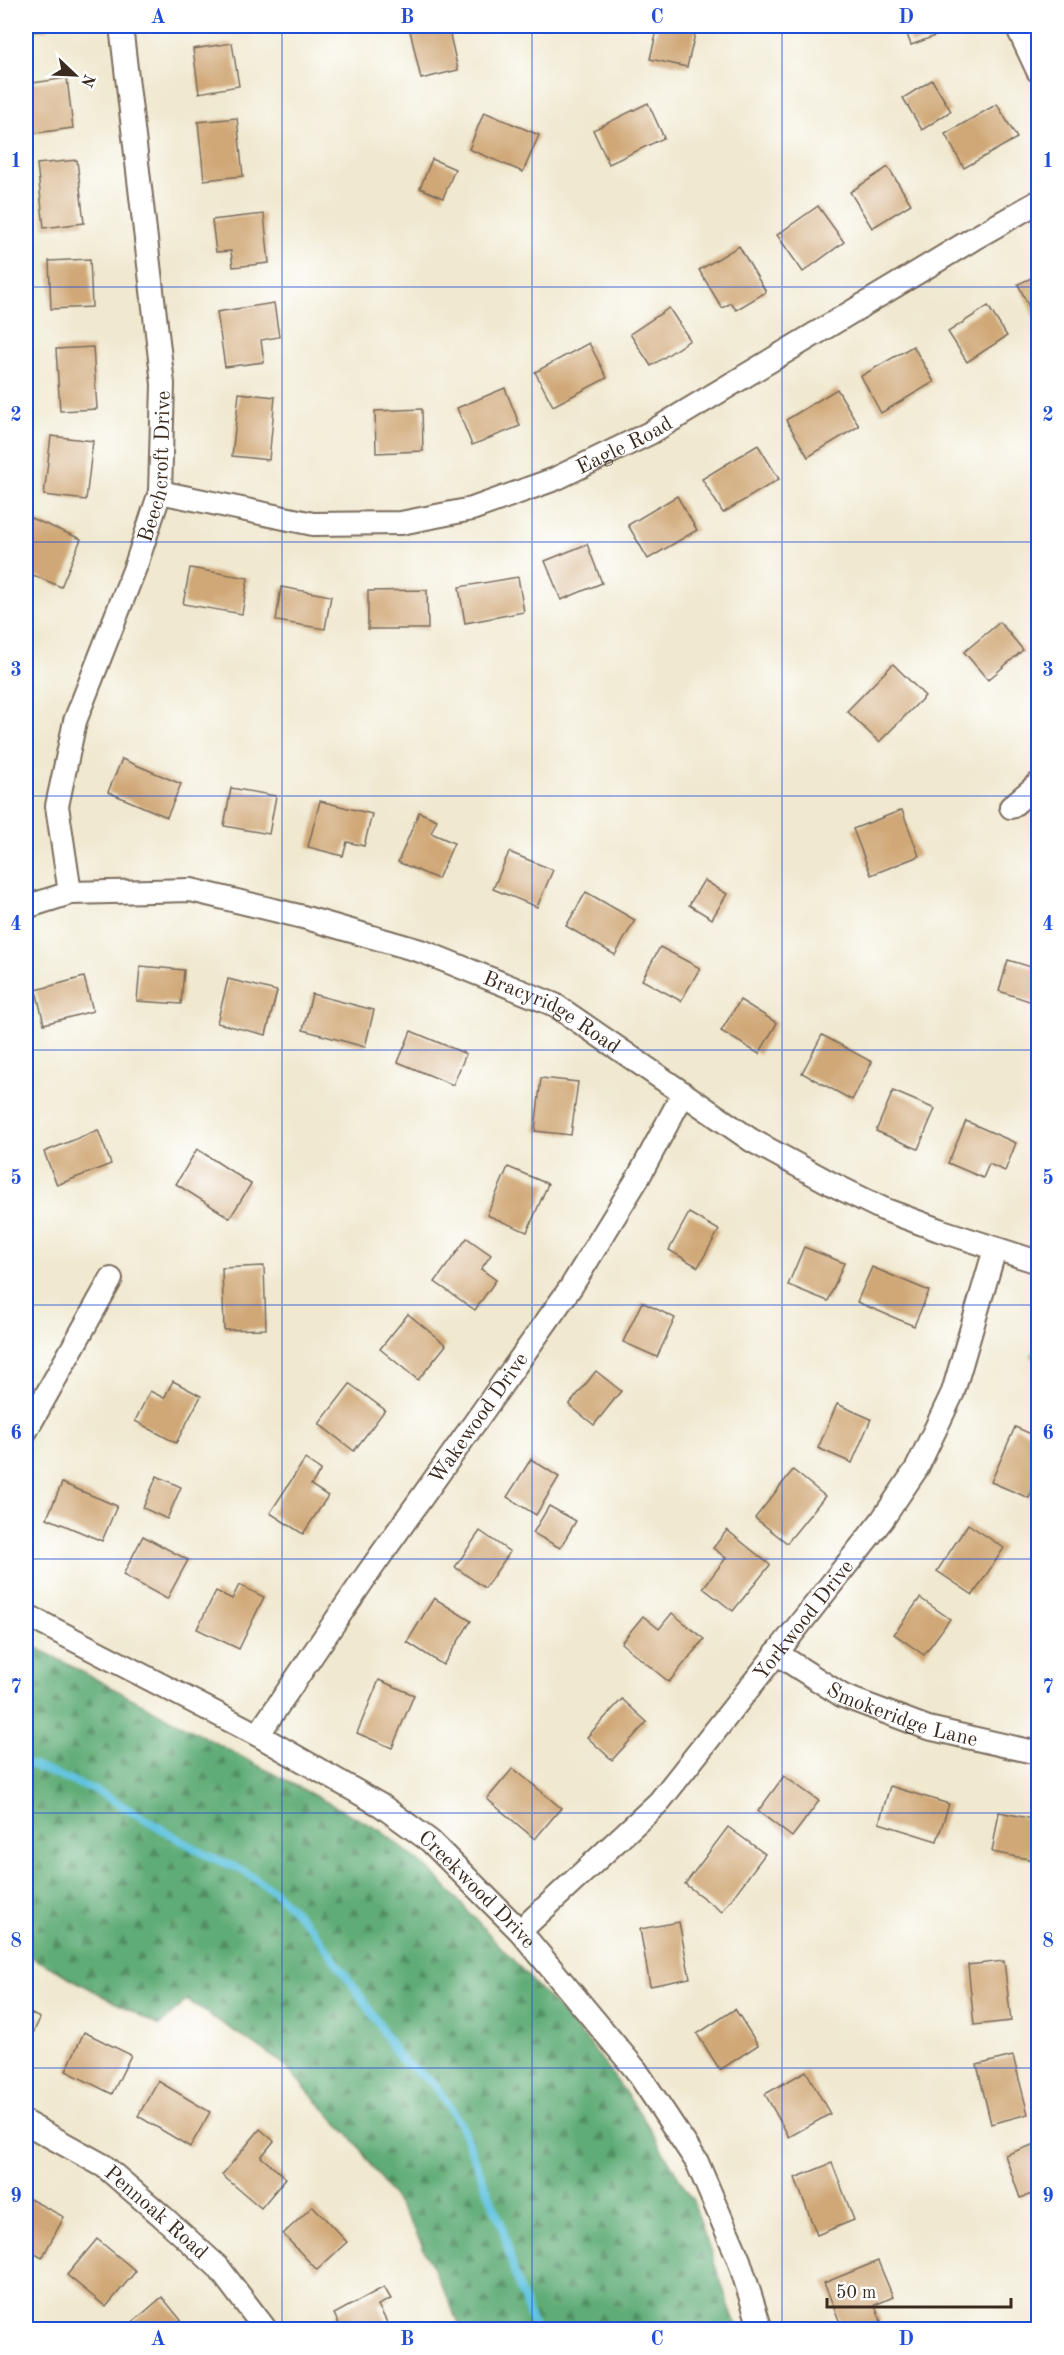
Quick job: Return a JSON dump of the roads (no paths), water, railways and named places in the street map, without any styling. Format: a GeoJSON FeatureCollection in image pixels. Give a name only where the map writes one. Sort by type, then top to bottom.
{"type":"FeatureCollection","features":[{"type":"Feature","properties":{"kind":"street","name":"Beechcroft Drive"},"geometry":{"type":"LineString","coordinates":[[70,893],[57,806],[75,721],[136,565],[160,492],[163,384],[121,26]]}},
{"type":"Feature","properties":{"kind":"street"},"geometry":{"type":"LineString","coordinates":[[1017,26],[1038,71]]}},
{"type":"Feature","properties":{"kind":"street","name":"Eagle Road"},"geometry":{"type":"LineString","coordinates":[[160,492],[313,524],[400,523],[472,509],[555,479],[650,433],[1038,202]]}},
{"type":"Feature","properties":{"kind":"street"},"geometry":{"type":"LineString","coordinates":[[1011,807],[1038,784]]}},
{"type":"Feature","properties":{"kind":"street","name":"Bracyridge Road"},"geometry":{"type":"LineString","coordinates":[[26,907],[70,893],[191,890],[303,917],[424,952],[555,1005],[751,1140],[852,1194],[883,1209],[1038,1262]]}},
{"type":"Feature","properties":{"kind":"street","name":"Wakewood Drive"},"geometry":{"type":"LineString","coordinates":[[258,1736],[366,1576],[571,1287],[638,1178],[683,1094]]}},
{"type":"Feature","properties":{"kind":"street","name":"Yorkwood Drive"},"geometry":{"type":"LineString","coordinates":[[519,1931],[659,1802],[882,1520],[917,1468],[953,1392],[995,1249]]}},
{"type":"Feature","properties":{"kind":"street"},"geometry":{"type":"LineString","coordinates":[[26,1431],[111,1279]]}},
{"type":"Feature","properties":{"kind":"street","name":"Creekwood Drive"},"geometry":{"type":"LineString","coordinates":[[26,1615],[258,1736],[382,1806],[430,1841],[519,1931],[636,2070],[697,2163],[739,2260],[761,2330]]}},
{"type":"Feature","properties":{"kind":"street","name":"Smokeridge Lane"},"geometry":{"type":"LineString","coordinates":[[776,1653],[843,1696],[928,1728],[1038,1754]]}},
{"type":"Feature","properties":{"kind":"street","name":"Pennoak Road"},"geometry":{"type":"LineString","coordinates":[[26,2122],[104,2166],[163,2217],[218,2267],[266,2330]]}},
{"type":"Feature","properties":{"kind":"waterway"},"geometry":{"type":"LineString","coordinates":[[26,1763],[99,1792],[206,1855],[242,1870],[274,1891],[314,1931],[369,2008],[399,2058],[434,2084],[460,2123],[502,2226],[516,2279],[535,2330]]}}]}
